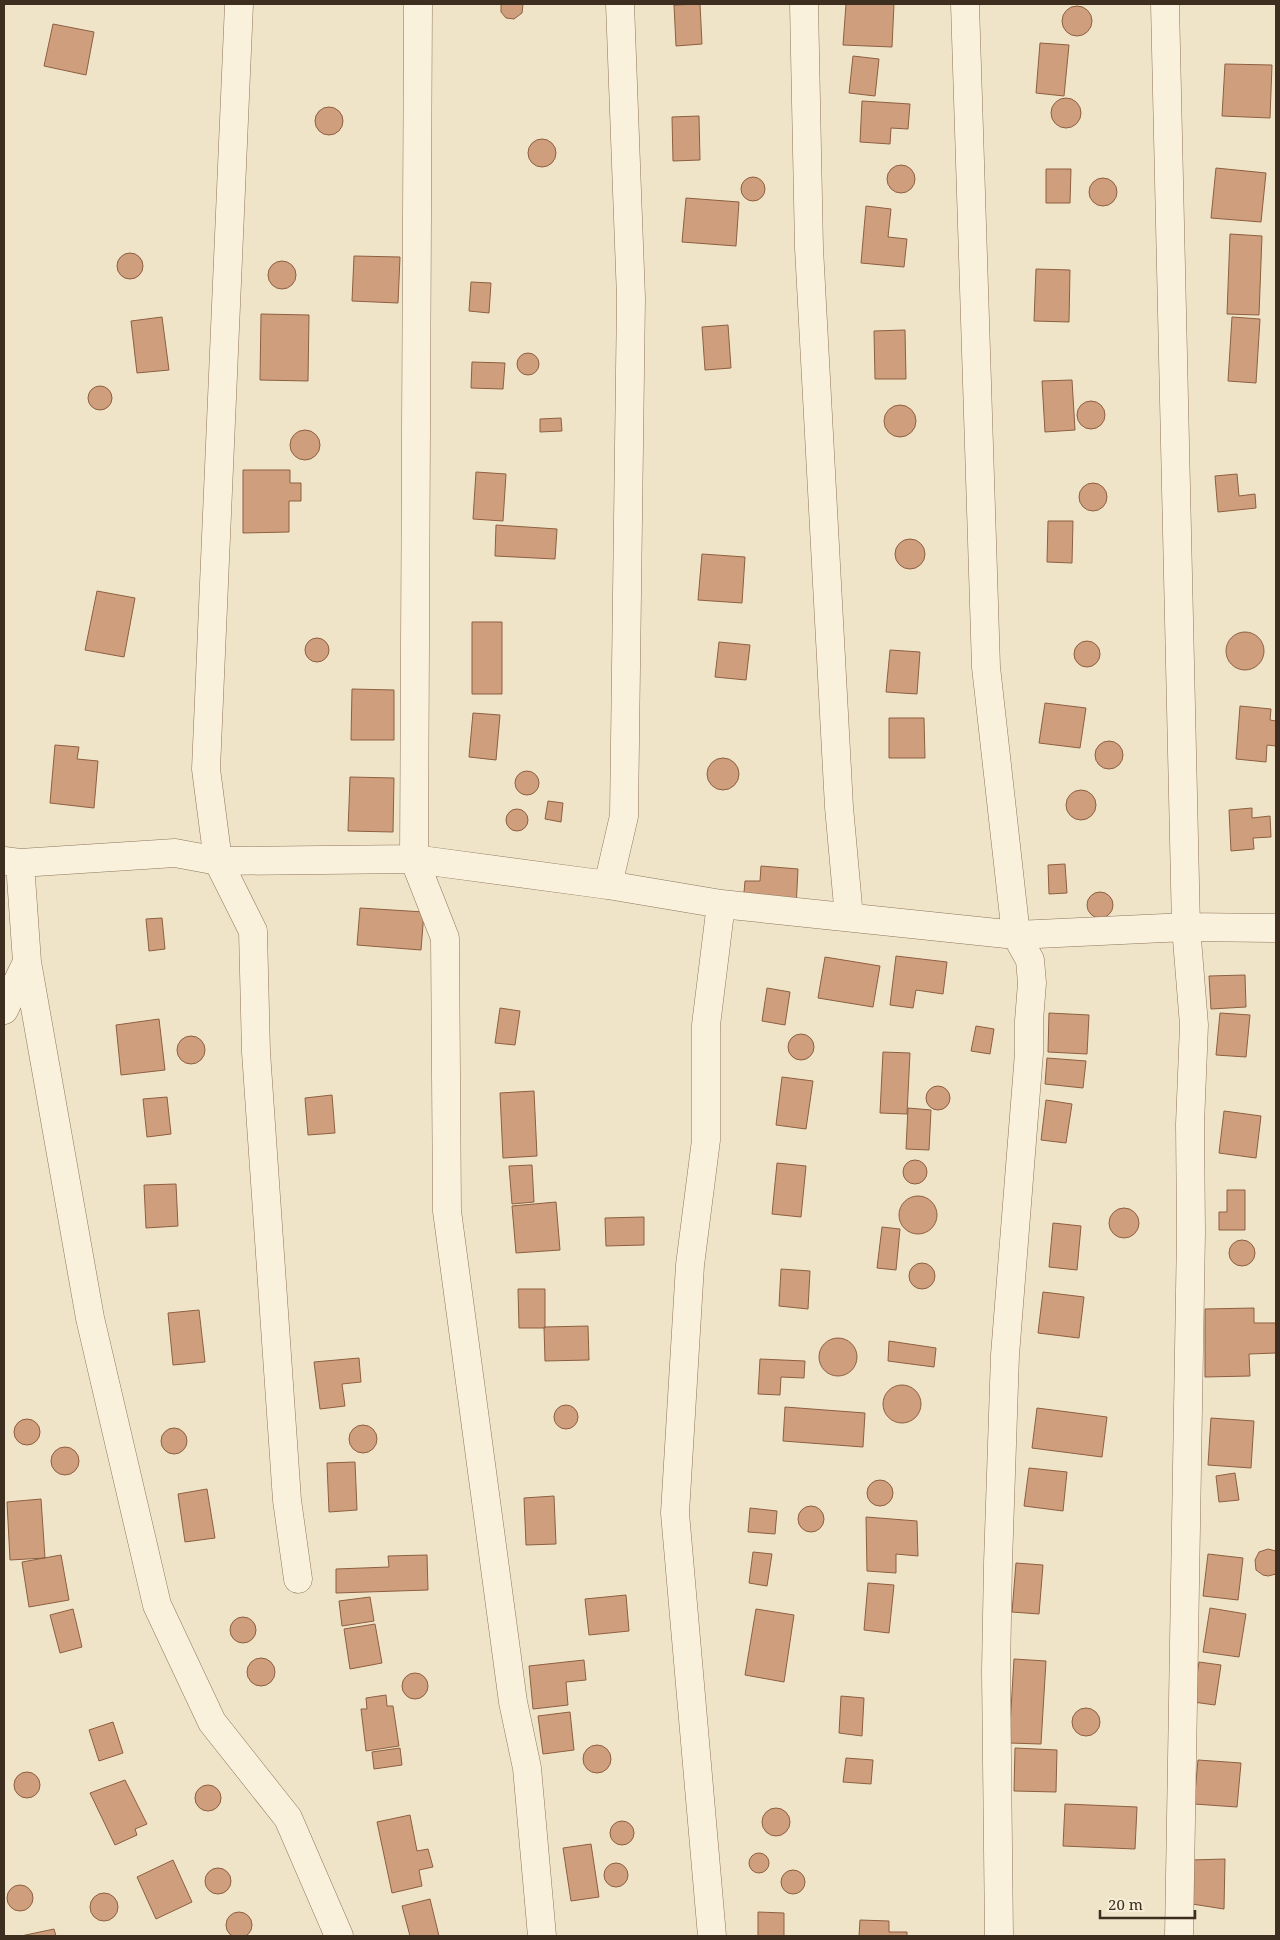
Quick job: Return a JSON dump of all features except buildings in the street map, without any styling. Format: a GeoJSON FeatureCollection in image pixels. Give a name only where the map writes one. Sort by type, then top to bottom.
{"type":"FeatureCollection","features":[{"type":"Feature","properties":{"kind":"street"},"geometry":{"type":"LineString","coordinates":[[239,4],[206,769],[218,861],[253,931],[257,1062],[287,1500],[298,1579]]}},
{"type":"Feature","properties":{"kind":"street"},"geometry":{"type":"LineString","coordinates":[[418,4],[414,859],[445,938],[447,1211],[513,1702],[527,1768],[542,1936]]}},
{"type":"Feature","properties":{"kind":"street"},"geometry":{"type":"LineString","coordinates":[[608,884],[624,816],[631,298],[620,4]]}},
{"type":"Feature","properties":{"kind":"street"},"geometry":{"type":"LineString","coordinates":[[804,4],[809,248],[839,807],[849,917]]}},
{"type":"Feature","properties":{"kind":"street"},"geometry":{"type":"LineString","coordinates":[[965,4],[986,667],[1016,934],[1030,960],[1032,983],[1029,1062],[1006,1355],[998,1563],[996,1671],[999,1936]]}},
{"type":"Feature","properties":{"kind":"street"},"geometry":{"type":"LineString","coordinates":[[1165,4],[1186,927],[1194,1025],[1190,1124],[1191,1233],[1179,1936]]}},
{"type":"Feature","properties":{"kind":"street"},"geometry":{"type":"LineString","coordinates":[[339,1936],[288,1818],[212,1722],[158,1605],[90,1318],[27,962],[12,862],[174,853],[218,861],[414,859],[608,884],[721,904],[1016,934],[1186,927],[1276,928]]}},
{"type":"Feature","properties":{"kind":"street"},"geometry":{"type":"LineString","coordinates":[[712,1936],[675,1513],[690,1265],[706,1140],[706,1025],[721,904]]}},
{"type":"Feature","properties":{"kind":"street"},"geometry":{"type":"LineString","coordinates":[[4,1010],[27,962]]}}]}
